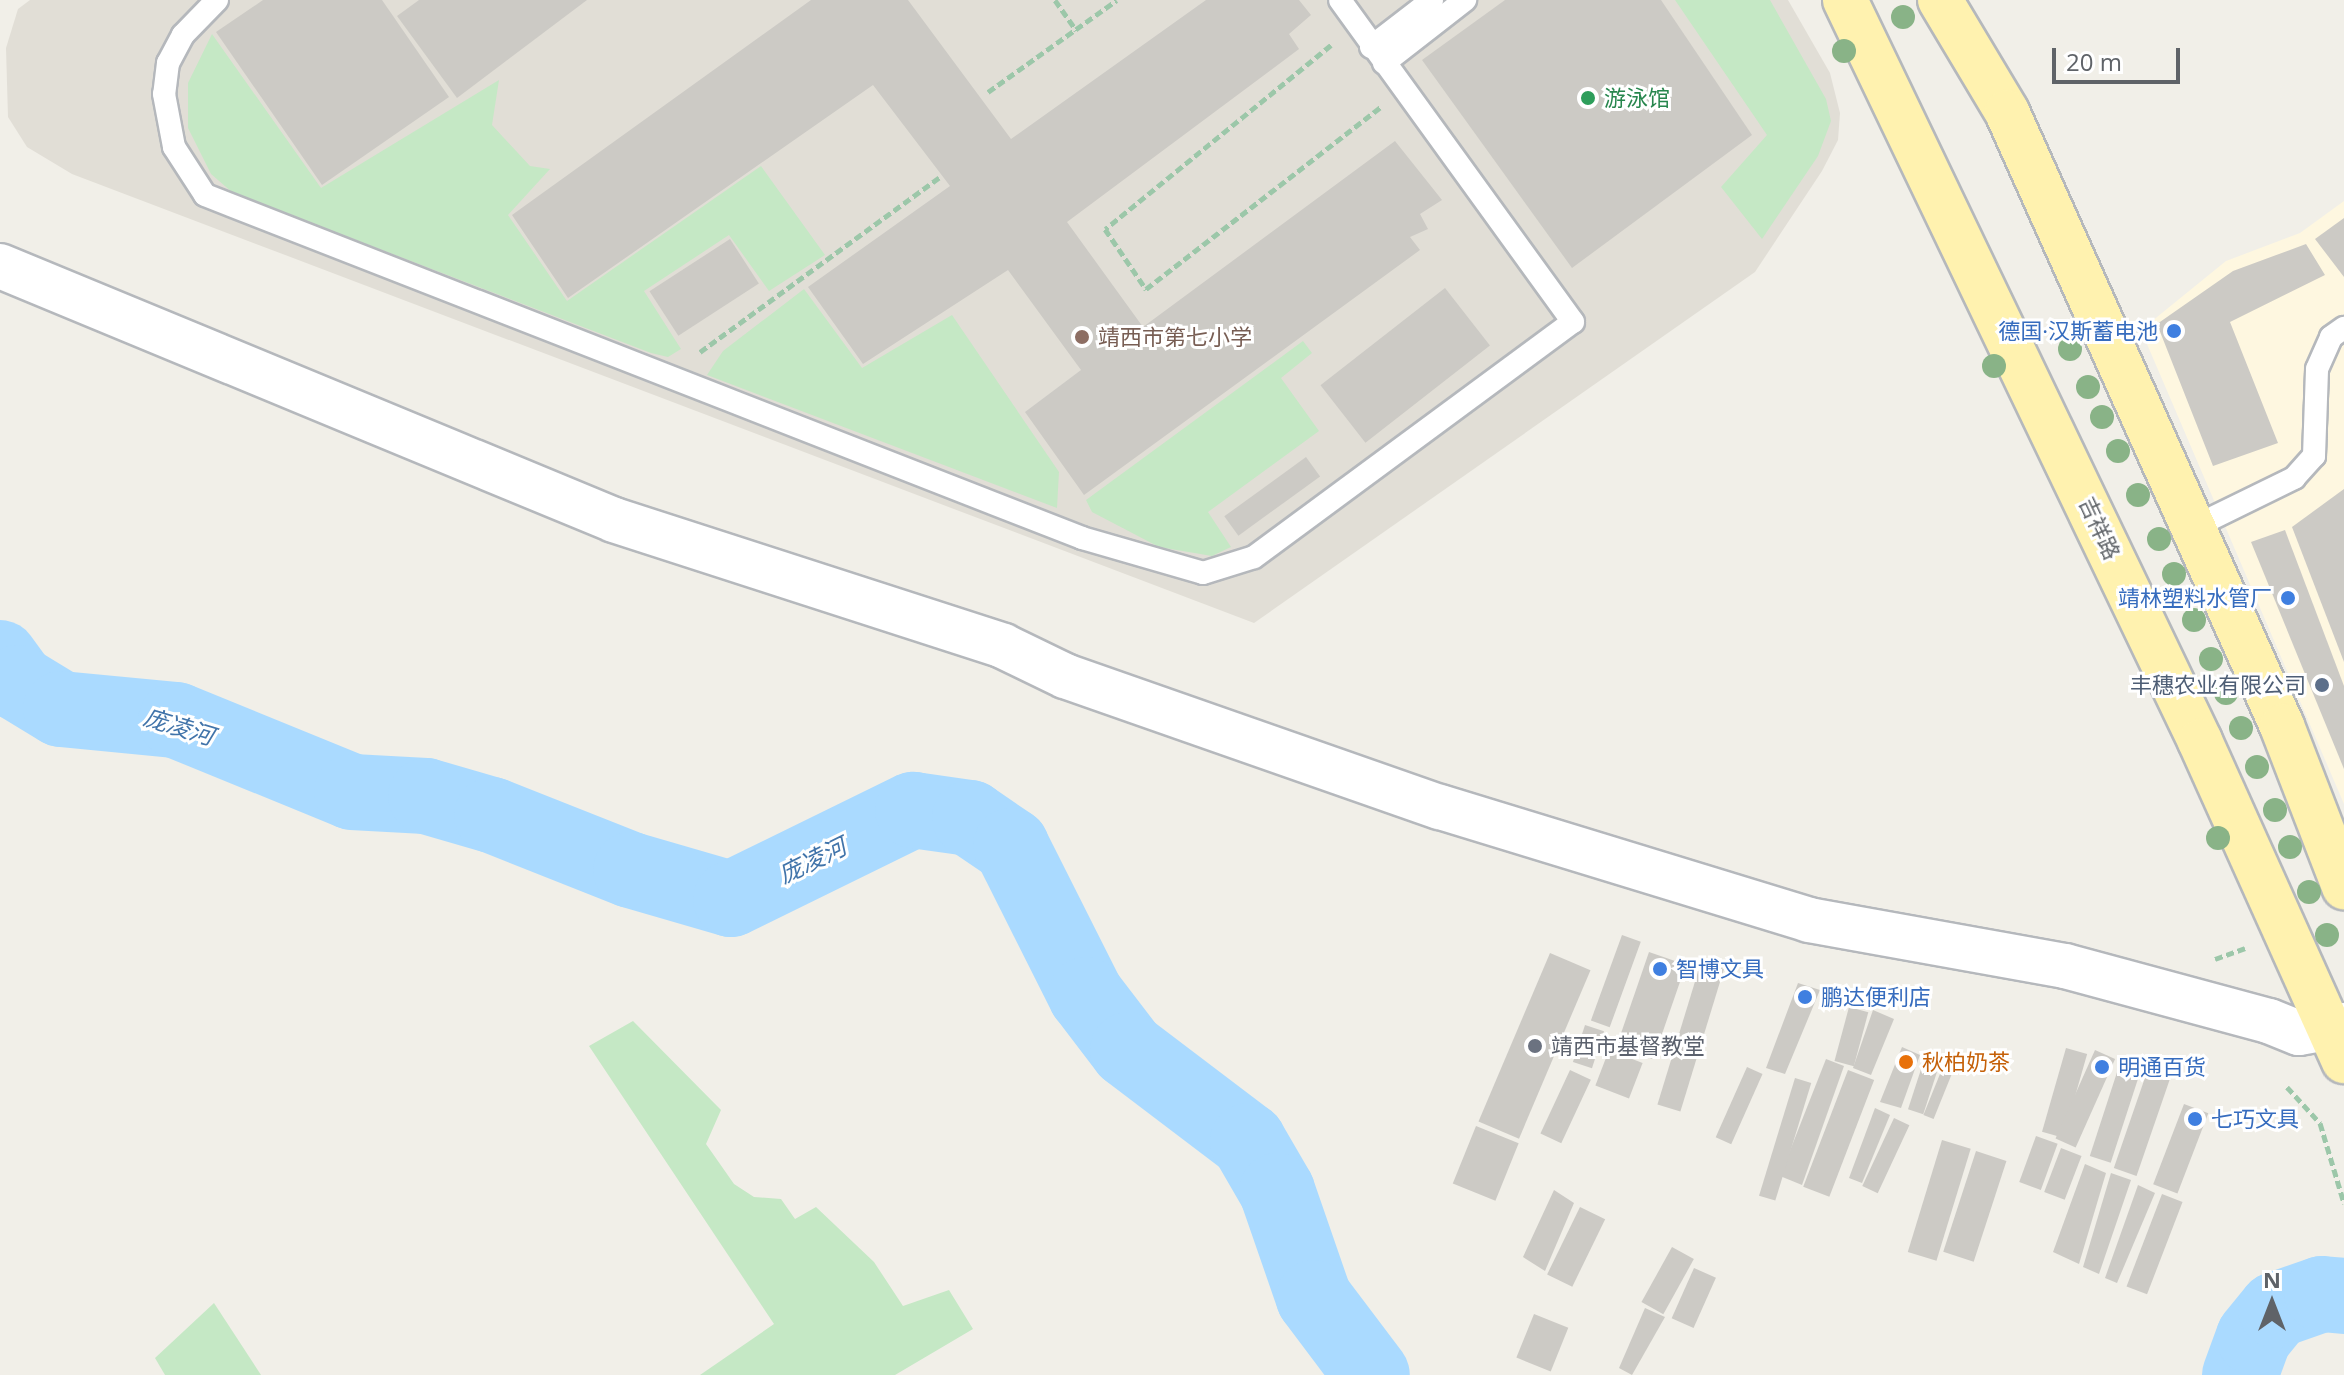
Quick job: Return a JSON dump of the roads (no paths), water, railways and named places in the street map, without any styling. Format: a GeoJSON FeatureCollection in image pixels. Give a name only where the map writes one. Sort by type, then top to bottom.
{"type":"FeatureCollection","features":[{"type":"Feature","properties":{"kind":"main road","name":"吉祥路"},"geometry":{"type":"LineString","coordinates":[[1845,0],[2087,499],[2324,1038]]}},
{"type":"Feature","properties":{"kind":"main road"},"geometry":{"type":"LineString","coordinates":[[1940,0],[2007,112],[2192,528],[2344,887]]}},
{"type":"Feature","properties":{"kind":"street"},"geometry":{"type":"LineString","coordinates":[[0,266],[614,520],[1003,646],[1065,676],[1481,820],[1809,920],[2065,966],[2324,1038]]}},
{"type":"Feature","properties":{"kind":"lane"},"geometry":{"type":"LineString","coordinates":[[217,0],[183,35],[168,63],[164,94],[174,147],[205,195],[680,378],[1082,538],[1168,566],[1203,573],[1232,568],[1573,322],[1340,0]]}},
{"type":"Feature","properties":{"kind":"lane"},"geometry":{"type":"LineString","coordinates":[[1378,55],[1432,0]]}},
{"type":"Feature","properties":{"kind":"lane"},"geometry":{"type":"LineString","coordinates":[[1378,55],[1465,0]]}},
{"type":"Feature","properties":{"kind":"lane"},"geometry":{"type":"LineString","coordinates":[[2192,528],[2294,478],[2314,456],[2317,369],[2331,337],[2344,328]]}},
{"type":"Feature","properties":{"kind":"waterway","name":"庞凌河"},"geometry":{"type":"LineString","coordinates":[[0,658],[18,683],[61,709],[176,720],[352,792],[426,796],[492,815],[631,870],[731,899],[913,810],[970,818],[1011,846],[1086,995],[1128,1050],[1248,1141],[1277,1191],[1314,1298],[1372,1375]]}},
{"type":"Feature","properties":{"kind":"waterway","name":"庞凌河"},"geometry":{"type":"LineString","coordinates":[[2240,1375],[2254,1337],[2276,1310],[2322,1294],[2344,1296]]}},
{"type":"Feature","properties":{"kind":"place","name":"游泳馆"},"geometry":{"type":"Point","coordinates":[1588,98]}},
{"type":"Feature","properties":{"kind":"place","name":"德国·汉斯蓄电池"},"geometry":{"type":"Point","coordinates":[2174,331]}},
{"type":"Feature","properties":{"kind":"place","name":"靖西市第七小学"},"geometry":{"type":"Point","coordinates":[1082,337]}},
{"type":"Feature","properties":{"kind":"place","name":"靖林塑料水管厂"},"geometry":{"type":"Point","coordinates":[2288,598]}},
{"type":"Feature","properties":{"kind":"place","name":"丰穗农业有限公司"},"geometry":{"type":"Point","coordinates":[2322,685]}},
{"type":"Feature","properties":{"kind":"place","name":"智博文具"},"geometry":{"type":"Point","coordinates":[1660,969]}},
{"type":"Feature","properties":{"kind":"place","name":"鹏达便利店"},"geometry":{"type":"Point","coordinates":[1805,997]}},
{"type":"Feature","properties":{"kind":"place","name":"靖西市基督教堂"},"geometry":{"type":"Point","coordinates":[1535,1046]}},
{"type":"Feature","properties":{"kind":"place","name":"秋柏奶茶"},"geometry":{"type":"Point","coordinates":[1906,1062]}},
{"type":"Feature","properties":{"kind":"place","name":"明通百货"},"geometry":{"type":"Point","coordinates":[2102,1067]}},
{"type":"Feature","properties":{"kind":"place","name":"七巧文具"},"geometry":{"type":"Point","coordinates":[2195,1119]}}]}
